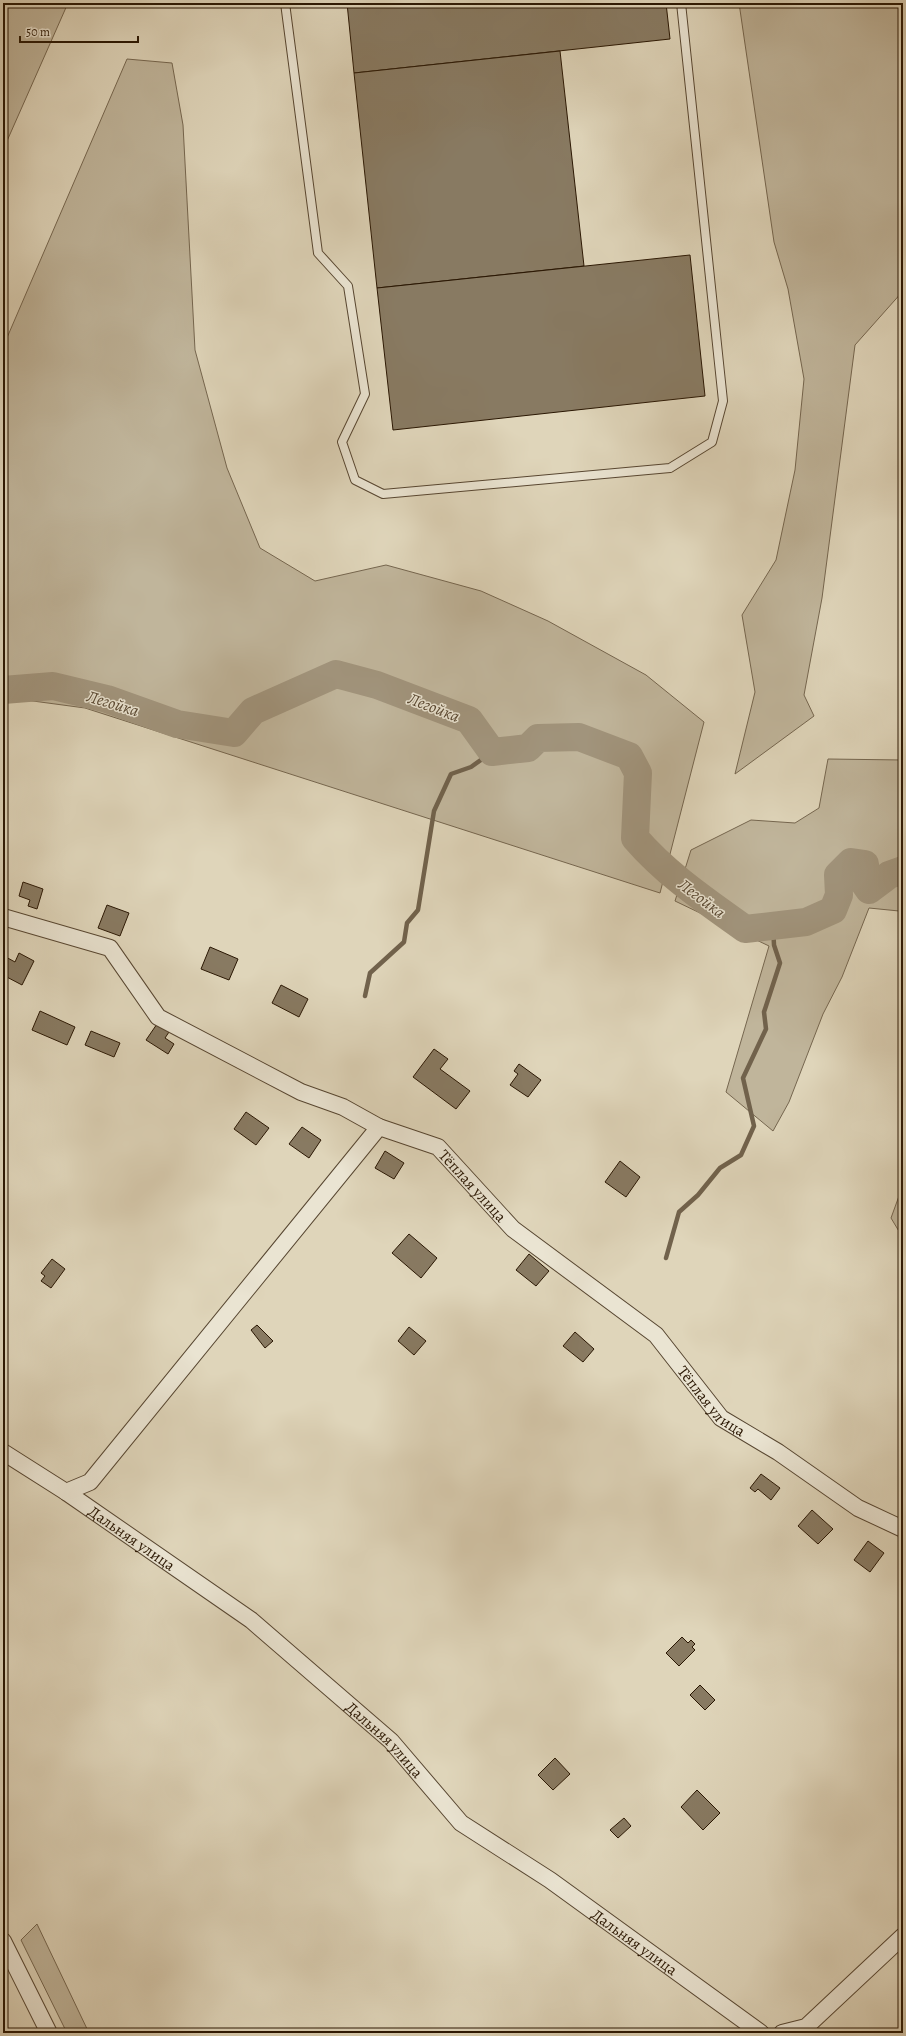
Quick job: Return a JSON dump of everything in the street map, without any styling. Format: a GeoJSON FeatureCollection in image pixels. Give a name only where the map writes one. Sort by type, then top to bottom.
{"type":"FeatureCollection","features":[{"type":"Feature","properties":{"kind":"street","name":"Тёплая улица"},"geometry":{"type":"LineString","coordinates":[[3,917],[110,948],[158,1017],[301,1092],[343,1107],[379,1126],[438,1147],[514,1229],[656,1335],[721,1418],[778,1452],[858,1508],[903,1529]]}},
{"type":"Feature","properties":{"kind":"street"},"geometry":{"type":"LineString","coordinates":[[66,1492],[90,1482],[379,1126]]}},
{"type":"Feature","properties":{"kind":"street","name":"Дальняя улица"},"geometry":{"type":"LineString","coordinates":[[3,1452],[66,1492],[251,1620],[391,1741],[461,1823],[550,1880],[761,2033]]}},
{"type":"Feature","properties":{"kind":"street"},"geometry":{"type":"LineString","coordinates":[[782,2033],[806,2027],[903,1936]]}},
{"type":"Feature","properties":{"kind":"street"},"geometry":{"type":"LineString","coordinates":[[3,1941],[49,2033]]}},
{"type":"Feature","properties":{"kind":"lane"},"geometry":{"type":"LineString","coordinates":[[285,3],[318,253],[348,286],[366,394],[342,442],[355,480],[383,494],[670,468],[712,442],[723,401],[682,3]]}},
{"type":"Feature","properties":{"kind":"shaded area"},"geometry":{"type":"Polygon","coordinates":[[[3,3],[68,3],[3,150],[3,3]]]}},
{"type":"Feature","properties":{"kind":"shaded area"},"geometry":{"type":"Polygon","coordinates":[[[739,3],[903,3],[903,291],[855,345],[822,598],[804,695],[814,716],[735,774],[755,692],[742,615],[776,560],[795,470],[804,379],[788,289],[774,242],[739,3]]]}},
{"type":"Feature","properties":{"kind":"shaded area"},"geometry":{"type":"Polygon","coordinates":[[[127,59],[172,63],[183,125],[195,350],[227,468],[260,548],[315,581],[386,565],[481,591],[548,621],[646,675],[704,722],[660,893],[85,708],[3,697],[3,347],[127,59]]]}},
{"type":"Feature","properties":{"kind":"shaded area"},"geometry":{"type":"Polygon","coordinates":[[[828,759],[903,760],[903,922],[899,911],[869,908],[842,977],[823,1014],[789,1102],[773,1131],[726,1092],[769,946],[675,901],[691,850],[751,820],[795,823],[819,808],[828,759]]]}},
{"type":"Feature","properties":{"kind":"shaded area"},"geometry":{"type":"Polygon","coordinates":[[[903,1185],[903,1238],[891,1218],[903,1185]]]}},
{"type":"Feature","properties":{"kind":"shaded area"},"geometry":{"type":"Polygon","coordinates":[[[37,1924],[89,2033],[67,2033],[21,1940],[37,1924]]]}},
{"type":"Feature","properties":{"kind":"building"},"geometry":{"type":"Polygon","coordinates":[[[347,3],[666,3],[670,39],[354,73],[347,3]]]}},
{"type":"Feature","properties":{"kind":"building"},"geometry":{"type":"Polygon","coordinates":[[[560,51],[584,266],[377,288],[354,73],[560,51]]]}},
{"type":"Feature","properties":{"kind":"building"},"geometry":{"type":"Polygon","coordinates":[[[690,255],[705,396],[393,430],[377,288],[690,255]]]}},
{"type":"Feature","properties":{"kind":"building"},"geometry":{"type":"Polygon","coordinates":[[[23,882],[43,889],[37,909],[28,906],[30,900],[19,896],[23,882]]]}},
{"type":"Feature","properties":{"kind":"building"},"geometry":{"type":"Polygon","coordinates":[[[107,905],[129,913],[120,936],[98,928],[107,905]]]}},
{"type":"Feature","properties":{"kind":"building"},"geometry":{"type":"Polygon","coordinates":[[[210,947],[238,959],[229,980],[201,969],[210,947]]]}},
{"type":"Feature","properties":{"kind":"building"},"geometry":{"type":"Polygon","coordinates":[[[19,953],[34,961],[22,985],[3,975],[4,956],[15,962],[19,953]]]}},
{"type":"Feature","properties":{"kind":"building"},"geometry":{"type":"Polygon","coordinates":[[[281,985],[308,999],[299,1017],[272,1003],[281,985]]]}},
{"type":"Feature","properties":{"kind":"building"},"geometry":{"type":"Polygon","coordinates":[[[40,1011],[75,1027],[67,1045],[32,1030],[40,1011]]]}},
{"type":"Feature","properties":{"kind":"building"},"geometry":{"type":"Polygon","coordinates":[[[157,1024],[169,1032],[165,1038],[174,1044],[168,1054],[146,1040],[157,1024]]]}},
{"type":"Feature","properties":{"kind":"building"},"geometry":{"type":"Polygon","coordinates":[[[91,1031],[120,1043],[114,1057],[85,1045],[91,1031]]]}},
{"type":"Feature","properties":{"kind":"building"},"geometry":{"type":"Polygon","coordinates":[[[434,1049],[448,1059],[440,1069],[470,1091],[456,1109],[413,1077],[434,1049]]]}},
{"type":"Feature","properties":{"kind":"building"},"geometry":{"type":"Polygon","coordinates":[[[519,1064],[541,1080],[528,1097],[510,1085],[518,1074],[514,1071],[519,1064]]]}},
{"type":"Feature","properties":{"kind":"building"},"geometry":{"type":"Polygon","coordinates":[[[246,1112],[269,1128],[256,1145],[234,1129],[246,1112]]]}},
{"type":"Feature","properties":{"kind":"building"},"geometry":{"type":"Polygon","coordinates":[[[302,1127],[321,1140],[309,1158],[289,1144],[302,1127]]]}},
{"type":"Feature","properties":{"kind":"building"},"geometry":{"type":"Polygon","coordinates":[[[385,1151],[404,1163],[394,1179],[375,1168],[385,1151]]]}},
{"type":"Feature","properties":{"kind":"building"},"geometry":{"type":"Polygon","coordinates":[[[620,1161],[640,1177],[626,1197],[605,1182],[620,1161]]]}},
{"type":"Feature","properties":{"kind":"building"},"geometry":{"type":"Polygon","coordinates":[[[409,1234],[437,1258],[421,1278],[392,1253],[409,1234]]]}},
{"type":"Feature","properties":{"kind":"building"},"geometry":{"type":"Polygon","coordinates":[[[529,1254],[549,1271],[536,1286],[516,1270],[529,1254]]]}},
{"type":"Feature","properties":{"kind":"building"},"geometry":{"type":"Polygon","coordinates":[[[52,1259],[65,1269],[51,1288],[41,1281],[45,1276],[41,1273],[52,1259]]]}},
{"type":"Feature","properties":{"kind":"building"},"geometry":{"type":"Polygon","coordinates":[[[257,1325],[273,1341],[265,1348],[251,1330],[257,1325]]]}},
{"type":"Feature","properties":{"kind":"building"},"geometry":{"type":"Polygon","coordinates":[[[409,1327],[426,1341],[414,1355],[398,1341],[409,1327]]]}},
{"type":"Feature","properties":{"kind":"building"},"geometry":{"type":"Polygon","coordinates":[[[575,1332],[594,1349],[583,1362],[563,1346],[575,1332]]]}},
{"type":"Feature","properties":{"kind":"building"},"geometry":{"type":"Polygon","coordinates":[[[761,1474],[780,1488],[771,1500],[758,1489],[755,1492],[750,1488],[761,1474]]]}},
{"type":"Feature","properties":{"kind":"building"},"geometry":{"type":"Polygon","coordinates":[[[812,1510],[833,1529],[818,1544],[798,1526],[812,1510]]]}},
{"type":"Feature","properties":{"kind":"building"},"geometry":{"type":"Polygon","coordinates":[[[868,1541],[884,1553],[870,1572],[854,1560],[868,1541]]]}},
{"type":"Feature","properties":{"kind":"building"},"geometry":{"type":"Polygon","coordinates":[[[682,1637],[688,1643],[691,1640],[695,1644],[692,1647],[695,1650],[679,1666],[666,1653],[682,1637]]]}},
{"type":"Feature","properties":{"kind":"building"},"geometry":{"type":"Polygon","coordinates":[[[700,1685],[715,1700],[705,1710],[690,1695],[700,1685]]]}},
{"type":"Feature","properties":{"kind":"building"},"geometry":{"type":"Polygon","coordinates":[[[555,1758],[570,1774],[553,1790],[538,1775],[555,1758]]]}},
{"type":"Feature","properties":{"kind":"building"},"geometry":{"type":"Polygon","coordinates":[[[697,1790],[720,1813],[703,1830],[681,1807],[697,1790]]]}},
{"type":"Feature","properties":{"kind":"building"},"geometry":{"type":"Polygon","coordinates":[[[624,1818],[631,1826],[618,1838],[610,1830],[624,1818]]]}},
{"type":"Feature","properties":{"kind":"waterway","name":"Легойка"},"geometry":{"type":"LineString","coordinates":[[3,690],[53,686],[107,699],[177,724],[234,733],[253,711],[336,674],[377,685],[469,720],[492,752],[528,748],[538,738],[579,737],[629,756],[638,773],[635,838],[674,876],[701,898],[745,929],[806,922],[833,910],[839,895],[838,875],[851,862],[865,864],[862,880],[869,890],[889,875],[903,870]]}},
{"type":"Feature","properties":{"kind":"waterway"},"geometry":{"type":"LineString","coordinates":[[365,996],[370,973],[404,942],[407,923],[418,910],[434,811],[451,774],[471,767],[492,752]]}},
{"type":"Feature","properties":{"kind":"waterway"},"geometry":{"type":"LineString","coordinates":[[666,1258],[679,1212],[698,1195],[720,1168],[741,1155],[754,1126],[743,1078],[766,1029],[764,1012],[780,963],[774,945],[773,926]]}}]}
